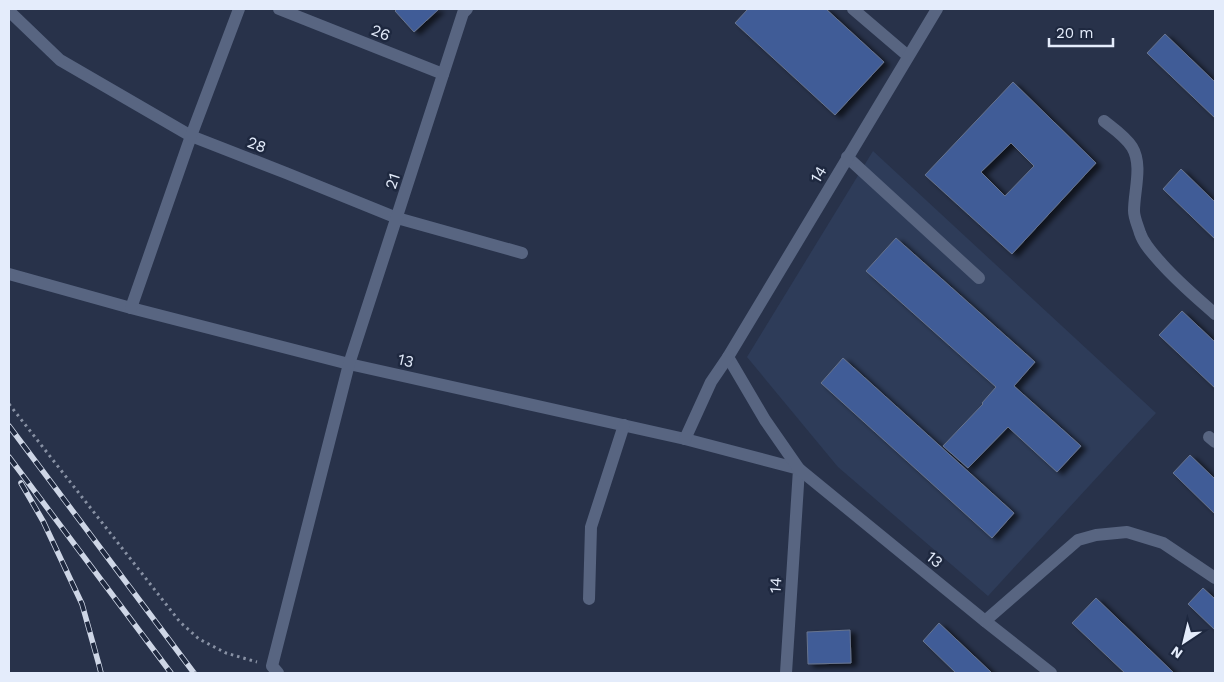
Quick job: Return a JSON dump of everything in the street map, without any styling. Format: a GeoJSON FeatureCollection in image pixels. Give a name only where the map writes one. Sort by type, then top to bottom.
{"type":"FeatureCollection","features":[{"type":"Feature","properties":{"kind":"street"},"geometry":{"type":"LineString","coordinates":[[130,308],[191,136],[239,9]]}},
{"type":"Feature","properties":{"kind":"street","name":"26"},"geometry":{"type":"LineString","coordinates":[[279,9],[443,74]]}},
{"type":"Feature","properties":{"kind":"street","name":"21"},"geometry":{"type":"LineString","coordinates":[[275,670],[350,364],[463,13],[467,9]]}},
{"type":"Feature","properties":{"kind":"street"},"geometry":{"type":"LineString","coordinates":[[853,9],[908,56]]}},
{"type":"Feature","properties":{"kind":"street","name":"14"},"geometry":{"type":"LineString","coordinates":[[685,438],[711,382],[728,357],[937,9]]}},
{"type":"Feature","properties":{"kind":"street","name":"28"},"geometry":{"type":"LineString","coordinates":[[9,11],[60,60],[191,136],[397,218],[522,253]]}},
{"type":"Feature","properties":{"kind":"street"},"geometry":{"type":"LineString","coordinates":[[1104,121],[1122,135],[1132,147],[1137,158],[1138,169],[1134,193],[1134,214],[1141,235],[1152,253],[1178,282],[1215,314]]}},
{"type":"Feature","properties":{"kind":"street"},"geometry":{"type":"LineString","coordinates":[[847,157],[979,278]]}},
{"type":"Feature","properties":{"kind":"street","name":"13"},"geometry":{"type":"LineString","coordinates":[[9,274],[130,308],[350,364],[685,438],[799,469]]}},
{"type":"Feature","properties":{"kind":"street","name":"13"},"geometry":{"type":"LineString","coordinates":[[728,357],[765,420],[799,469],[985,621],[1052,673]]}},
{"type":"Feature","properties":{"kind":"street"},"geometry":{"type":"LineString","coordinates":[[589,599],[591,527],[624,425]]}},
{"type":"Feature","properties":{"kind":"street","name":"14"},"geometry":{"type":"LineString","coordinates":[[786,673],[799,469]]}},
{"type":"Feature","properties":{"kind":"street"},"geometry":{"type":"LineString","coordinates":[[985,621],[1078,540],[1096,534],[1127,532],[1163,543],[1215,578]]}},
{"type":"Feature","properties":{"kind":"street"},"geometry":{"type":"LineString","coordinates":[[1028,655],[1037,673]]}},
{"type":"Feature","properties":{"kind":"path"},"geometry":{"type":"LineString","coordinates":[[9,404],[180,622],[199,639],[226,653],[275,670]]}},
{"type":"Feature","properties":{"kind":"shaded area"},"geometry":{"type":"Polygon","coordinates":[[[873,151],[1156,413],[988,596],[838,467],[747,357],[873,151]]]}},
{"type":"Feature","properties":{"kind":"building"},"geometry":{"type":"Polygon","coordinates":[[[397,9],[439,9],[414,32],[395,11],[397,9]]]}},
{"type":"Feature","properties":{"kind":"building"},"geometry":{"type":"Polygon","coordinates":[[[748,9],[826,9],[884,62],[835,115],[735,23],[748,9]]]}},
{"type":"Feature","properties":{"kind":"building"},"geometry":{"type":"Polygon","coordinates":[[[1165,34],[1215,82],[1215,118],[1147,53],[1165,34]]]}},
{"type":"Feature","properties":{"kind":"building"},"geometry":{"type":"Polygon","coordinates":[[[1013,82],[1096,163],[1012,254],[925,175],[1013,82]],[[1011,143],[981,172],[1005,196],[1034,166],[1011,143]]]}},
{"type":"Feature","properties":{"kind":"building"},"geometry":{"type":"Polygon","coordinates":[[[1181,169],[1215,202],[1215,239],[1163,189],[1181,169]]]}},
{"type":"Feature","properties":{"kind":"building"},"geometry":{"type":"Polygon","coordinates":[[[896,238],[1035,362],[1014,386],[1081,446],[1057,472],[1008,427],[968,468],[943,446],[983,404],[996,387],[866,271],[896,238]]]}},
{"type":"Feature","properties":{"kind":"building"},"geometry":{"type":"Polygon","coordinates":[[[1182,311],[1215,342],[1215,388],[1159,335],[1182,311]]]}},
{"type":"Feature","properties":{"kind":"building"},"geometry":{"type":"Polygon","coordinates":[[[843,358],[1014,513],[992,538],[821,383],[843,358]]]}},
{"type":"Feature","properties":{"kind":"building"},"geometry":{"type":"Polygon","coordinates":[[[1190,455],[1215,479],[1215,514],[1173,473],[1190,455]]]}},
{"type":"Feature","properties":{"kind":"building"},"geometry":{"type":"Polygon","coordinates":[[[1203,588],[1215,599],[1215,630],[1188,604],[1203,588]]]}},
{"type":"Feature","properties":{"kind":"building"},"geometry":{"type":"Polygon","coordinates":[[[1096,598],[1174,673],[1125,673],[1072,623],[1096,598]]]}},
{"type":"Feature","properties":{"kind":"building"},"geometry":{"type":"Polygon","coordinates":[[[939,623],[992,673],[956,673],[923,641],[939,623]]]}},
{"type":"Feature","properties":{"kind":"building"},"geometry":{"type":"Polygon","coordinates":[[[850,630],[851,663],[808,664],[807,632],[850,630]]]}},
{"type":"Feature","properties":{"kind":"railway"},"geometry":{"type":"LineString","coordinates":[[9,426],[194,673]]}},
{"type":"Feature","properties":{"kind":"railway"},"geometry":{"type":"LineString","coordinates":[[9,457],[171,673]]}},
{"type":"Feature","properties":{"kind":"railway"},"geometry":{"type":"LineString","coordinates":[[21,483],[43,521],[82,604],[101,673]]}}]}
